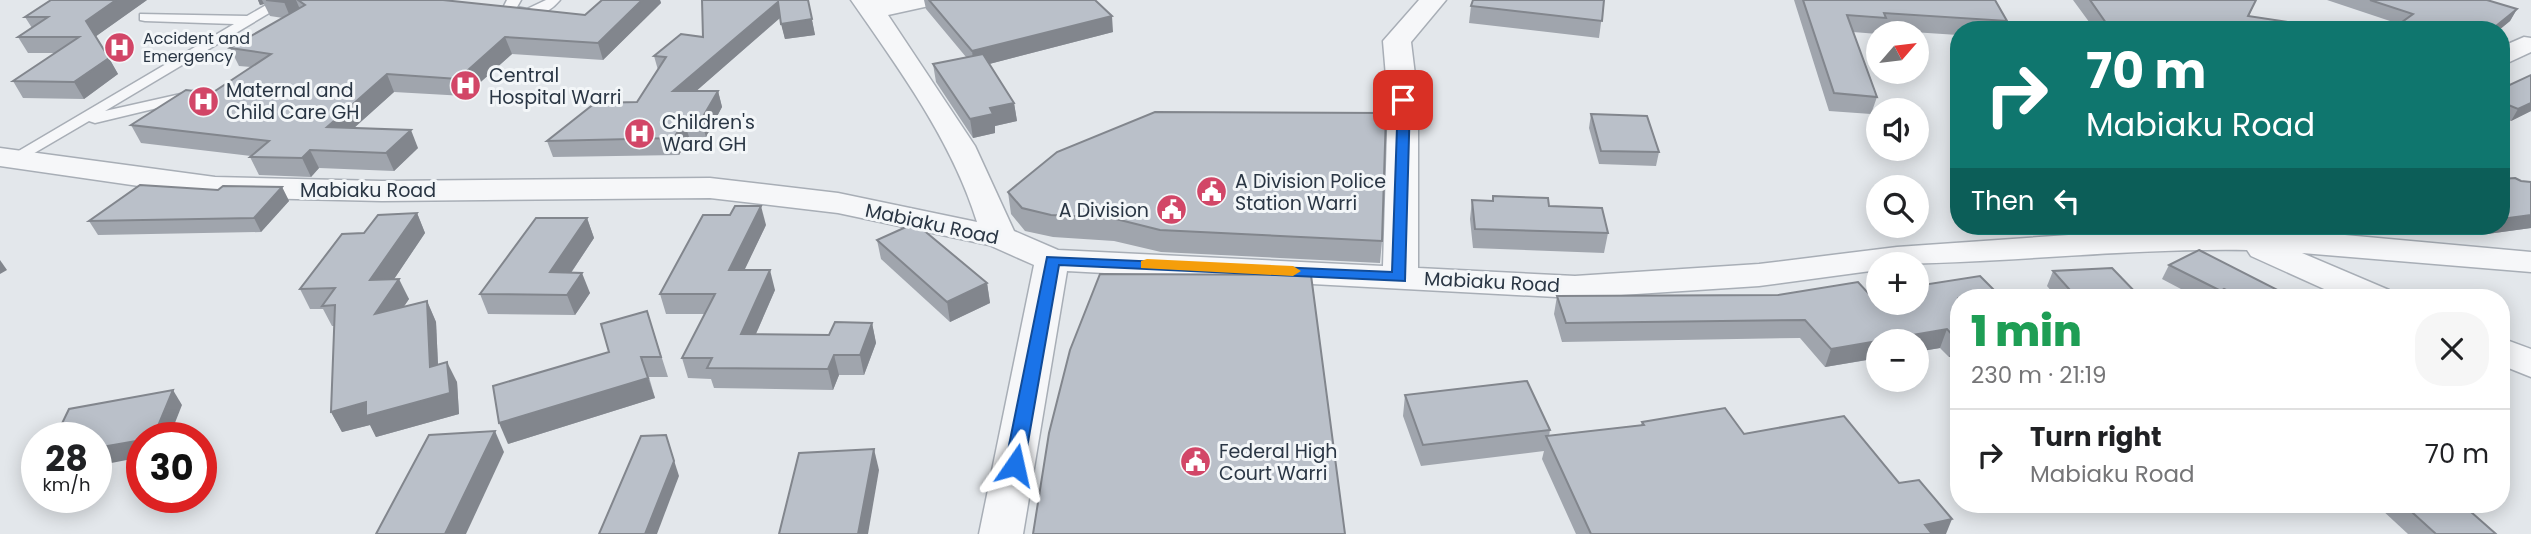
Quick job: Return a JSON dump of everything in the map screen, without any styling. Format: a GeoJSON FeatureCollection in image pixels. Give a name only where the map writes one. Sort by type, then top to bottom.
{"type":"FeatureCollection","features":[{"type":"Feature","properties":{"kind":"street"},"geometry":{"type":"LineString","coordinates":[[920,0],[868,6],[961,151],[991,208],[999,237]]}},
{"type":"Feature","properties":{"kind":"street"},"geometry":{"type":"LineString","coordinates":[[1400,277],[1403,100],[1398,41],[1433,0]]}},
{"type":"Feature","properties":{"kind":"street","name":"Mabiaku Road"},"geometry":{"type":"LineString","coordinates":[[7,158],[215,187],[382,191],[710,188],[760,192],[838,203],[999,237],[1052,260],[1575,287],[1657,284],[1759,275],[2098,235]]}},
{"type":"Feature","properties":{"kind":"street","name":"Mabiaku Road"},"geometry":{"type":"LineString","coordinates":[[2130,235],[2345,245],[2531,262]]}},
{"type":"Feature","properties":{"kind":"street"},"geometry":{"type":"LineString","coordinates":[[2244,240],[2356,289]]}},
{"type":"Feature","properties":{"kind":"street"},"geometry":{"type":"LineString","coordinates":[[1001,534],[1052,260]]}},
{"type":"Feature","properties":{"kind":"street"},"geometry":{"type":"LineString","coordinates":[[2510,354],[2531,364]]}},
{"type":"Feature","properties":{"kind":"lane"},"geometry":{"type":"LineString","coordinates":[[7,158],[78,122],[284,0]]}},
{"type":"Feature","properties":{"kind":"lane"},"geometry":{"type":"LineString","coordinates":[[514,0],[510,8],[517,13],[530,13],[541,10],[553,0]]}},
{"type":"Feature","properties":{"kind":"lane"},"geometry":{"type":"LineString","coordinates":[[145,17],[249,20]]}},
{"type":"Feature","properties":{"kind":"lane"},"geometry":{"type":"LineString","coordinates":[[206,46],[230,48]]}},
{"type":"Feature","properties":{"kind":"lane"},"geometry":{"type":"LineString","coordinates":[[78,122],[200,94]]}},
{"type":"Feature","properties":{"kind":"building"},"geometry":{"type":"Polygon","coordinates":[[[51,0],[116,0],[86,21],[109,58],[74,82],[13,81],[79,37],[18,37],[48,17],[25,17],[51,0]]]}},
{"type":"Feature","properties":{"kind":"building"},"geometry":{"type":"Polygon","coordinates":[[[298,0],[443,0],[585,15],[602,0],[642,0],[598,43],[505,37],[458,79],[387,74],[327,127],[411,130],[386,153],[310,150],[302,158],[250,157],[269,141],[131,125],[186,90],[212,93],[271,54],[230,48],[305,5],[298,0]]]}},
{"type":"Feature","properties":{"kind":"building"},"geometry":{"type":"Polygon","coordinates":[[[702,0],[808,0],[812,19],[781,24],[778,2],[673,91],[718,91],[701,120],[684,121],[674,138],[547,141],[595,103],[637,102],[666,57],[654,56],[681,34],[703,37],[702,0]]]}},
{"type":"Feature","properties":{"kind":"building"},"geometry":{"type":"Polygon","coordinates":[[[929,0],[1095,0],[1112,16],[972,51],[929,0]]]}},
{"type":"Feature","properties":{"kind":"building"},"geometry":{"type":"Polygon","coordinates":[[[1473,0],[1604,0],[1602,21],[1471,6],[1473,0]]]}},
{"type":"Feature","properties":{"kind":"building"},"geometry":{"type":"Polygon","coordinates":[[[1803,0],[1995,0],[2007,21],[1884,13],[1886,18],[1847,15],[1866,67],[1866,84],[1872,84],[1877,97],[1834,93],[1803,0]]]}},
{"type":"Feature","properties":{"kind":"building"},"geometry":{"type":"Polygon","coordinates":[[[2090,0],[2256,0],[2248,16],[2281,21],[2105,21],[2090,0]]]}},
{"type":"Feature","properties":{"kind":"building"},"geometry":{"type":"Polygon","coordinates":[[[2370,0],[2487,0],[2517,9],[2502,21],[2403,21],[2413,14],[2370,0]]]}},
{"type":"Feature","properties":{"kind":"building"},"geometry":{"type":"Polygon","coordinates":[[[983,54],[1014,103],[990,108],[993,114],[970,119],[933,64],[983,54]]]}},
{"type":"Feature","properties":{"kind":"building"},"geometry":{"type":"Polygon","coordinates":[[[2531,75],[2531,103],[2518,109],[2510,106],[2510,85],[2531,75]]]}},
{"type":"Feature","properties":{"kind":"building","name":"A Division Police Station Warri"},"geometry":{"type":"Polygon","coordinates":[[[1155,112],[1386,113],[1382,241],[1160,230],[1112,218],[1051,215],[1022,208],[1008,192],[1057,152],[1155,112]]]}},
{"type":"Feature","properties":{"kind":"building"},"geometry":{"type":"Polygon","coordinates":[[[1591,114],[1647,116],[1659,152],[1601,151],[1591,114]]]}},
{"type":"Feature","properties":{"kind":"building"},"geometry":{"type":"Polygon","coordinates":[[[2510,178],[2531,182],[2531,215],[2510,218],[2510,178]]]}},
{"type":"Feature","properties":{"kind":"building"},"geometry":{"type":"Polygon","coordinates":[[[140,185],[218,190],[223,186],[282,187],[254,218],[89,221],[140,185]]]}},
{"type":"Feature","properties":{"kind":"building"},"geometry":{"type":"Polygon","coordinates":[[[1493,196],[1548,198],[1549,206],[1602,208],[1608,233],[1475,229],[1472,200],[1493,201],[1493,196]]]}},
{"type":"Feature","properties":{"kind":"building"},"geometry":{"type":"Polygon","coordinates":[[[735,206],[761,206],[729,270],[770,270],[741,334],[829,335],[835,322],[872,323],[860,355],[834,355],[828,369],[707,368],[712,358],[682,358],[715,294],[660,294],[703,215],[730,215],[735,206]]]}},
{"type":"Feature","properties":{"kind":"building"},"geometry":{"type":"Polygon","coordinates":[[[417,213],[370,280],[399,279],[375,314],[427,301],[430,367],[447,362],[450,393],[366,416],[366,402],[331,412],[335,305],[322,306],[335,288],[300,289],[342,234],[364,233],[378,215],[417,213]]]}},
{"type":"Feature","properties":{"kind":"building"},"geometry":{"type":"Polygon","coordinates":[[[536,218],[587,218],[550,272],[582,273],[567,295],[480,294],[536,218]]]}},
{"type":"Feature","properties":{"kind":"building"},"geometry":{"type":"Polygon","coordinates":[[[915,223],[987,283],[947,302],[877,240],[915,223]]]}},
{"type":"Feature","properties":{"kind":"building"},"geometry":{"type":"Polygon","coordinates":[[[2199,250],[2275,289],[2217,289],[2169,265],[2199,250]]]}},
{"type":"Feature","properties":{"kind":"building"},"geometry":{"type":"Polygon","coordinates":[[[2112,268],[2132,289],[2069,289],[2053,271],[2112,268]]]}},
{"type":"Feature","properties":{"kind":"building"},"geometry":{"type":"Polygon","coordinates":[[[1100,274],[1311,275],[1345,534],[1033,534],[1049,433],[1070,350],[1100,274]]]}},
{"type":"Feature","properties":{"kind":"building"},"geometry":{"type":"Polygon","coordinates":[[[1980,276],[1993,289],[1950,289],[1950,332],[1947,329],[1929,332],[1929,329],[1866,329],[1866,343],[1831,349],[1805,320],[1566,323],[1557,296],[1778,295],[1858,282],[1866,291],[1866,315],[1929,315],[1929,284],[1980,276]]]}},
{"type":"Feature","properties":{"kind":"building"},"geometry":{"type":"Polygon","coordinates":[[[647,311],[661,357],[641,357],[648,378],[499,423],[493,386],[609,352],[601,324],[647,311]]]}},
{"type":"Feature","properties":{"kind":"building"},"geometry":{"type":"Polygon","coordinates":[[[1527,381],[1550,430],[1423,445],[1405,395],[1527,381]]]}},
{"type":"Feature","properties":{"kind":"building"},"geometry":{"type":"Polygon","coordinates":[[[173,390],[160,422],[126,422],[126,443],[112,445],[112,422],[63,422],[69,409],[173,390]]]}},
{"type":"Feature","properties":{"kind":"building"},"geometry":{"type":"Polygon","coordinates":[[[1725,408],[1744,434],[1844,416],[1899,483],[1919,480],[1952,519],[1925,525],[1932,534],[1591,534],[1546,436],[1644,425],[1642,422],[1725,408]]]}},
{"type":"Feature","properties":{"kind":"building"},"geometry":{"type":"Polygon","coordinates":[[[495,431],[445,534],[376,534],[429,435],[495,431]]]}},
{"type":"Feature","properties":{"kind":"building"},"geometry":{"type":"Polygon","coordinates":[[[666,435],[674,461],[645,534],[599,534],[641,436],[666,435]]]}},
{"type":"Feature","properties":{"kind":"building"},"geometry":{"type":"Polygon","coordinates":[[[874,449],[858,534],[779,534],[799,453],[874,449]]]}},
{"type":"Feature","properties":{"kind":"building"},"geometry":{"type":"Polygon","coordinates":[[[2413,513],[2472,513],[2496,534],[2436,534],[2413,513]]]}},
{"type":"Feature","properties":{"kind":"slow traffic"},"geometry":{"type":"LineString","coordinates":[[1147,264],[1293,271]]}},
{"type":"Feature","properties":{"kind":"place","name":"Accident and Emergency"},"geometry":{"type":"Point","coordinates":[120,47]}},
{"type":"Feature","properties":{"kind":"place","name":"Central Hospital Warri"},"geometry":{"type":"Point","coordinates":[466,86]}},
{"type":"Feature","properties":{"kind":"place","name":"Maternal and Child Care GH"},"geometry":{"type":"Point","coordinates":[203,101]}},
{"type":"Feature","properties":{"kind":"place","name":"Children's Ward GH"},"geometry":{"type":"Point","coordinates":[639,133]}},
{"type":"Feature","properties":{"kind":"place","name":"A Division Police Station Warri"},"geometry":{"type":"Point","coordinates":[1212,192]}},
{"type":"Feature","properties":{"kind":"place","name":"A Division"},"geometry":{"type":"Point","coordinates":[1172,210]}},
{"type":"Feature","properties":{"kind":"place","name":"Federal High Court Warri"},"geometry":{"type":"Point","coordinates":[1196,462]}},
{"type":"Feature","properties":{"kind":"route"},"geometry":{"type":"LineString","coordinates":[[1015,465],[1042,329],[1052,260],[1400,277],[1403,100]]}}]}
